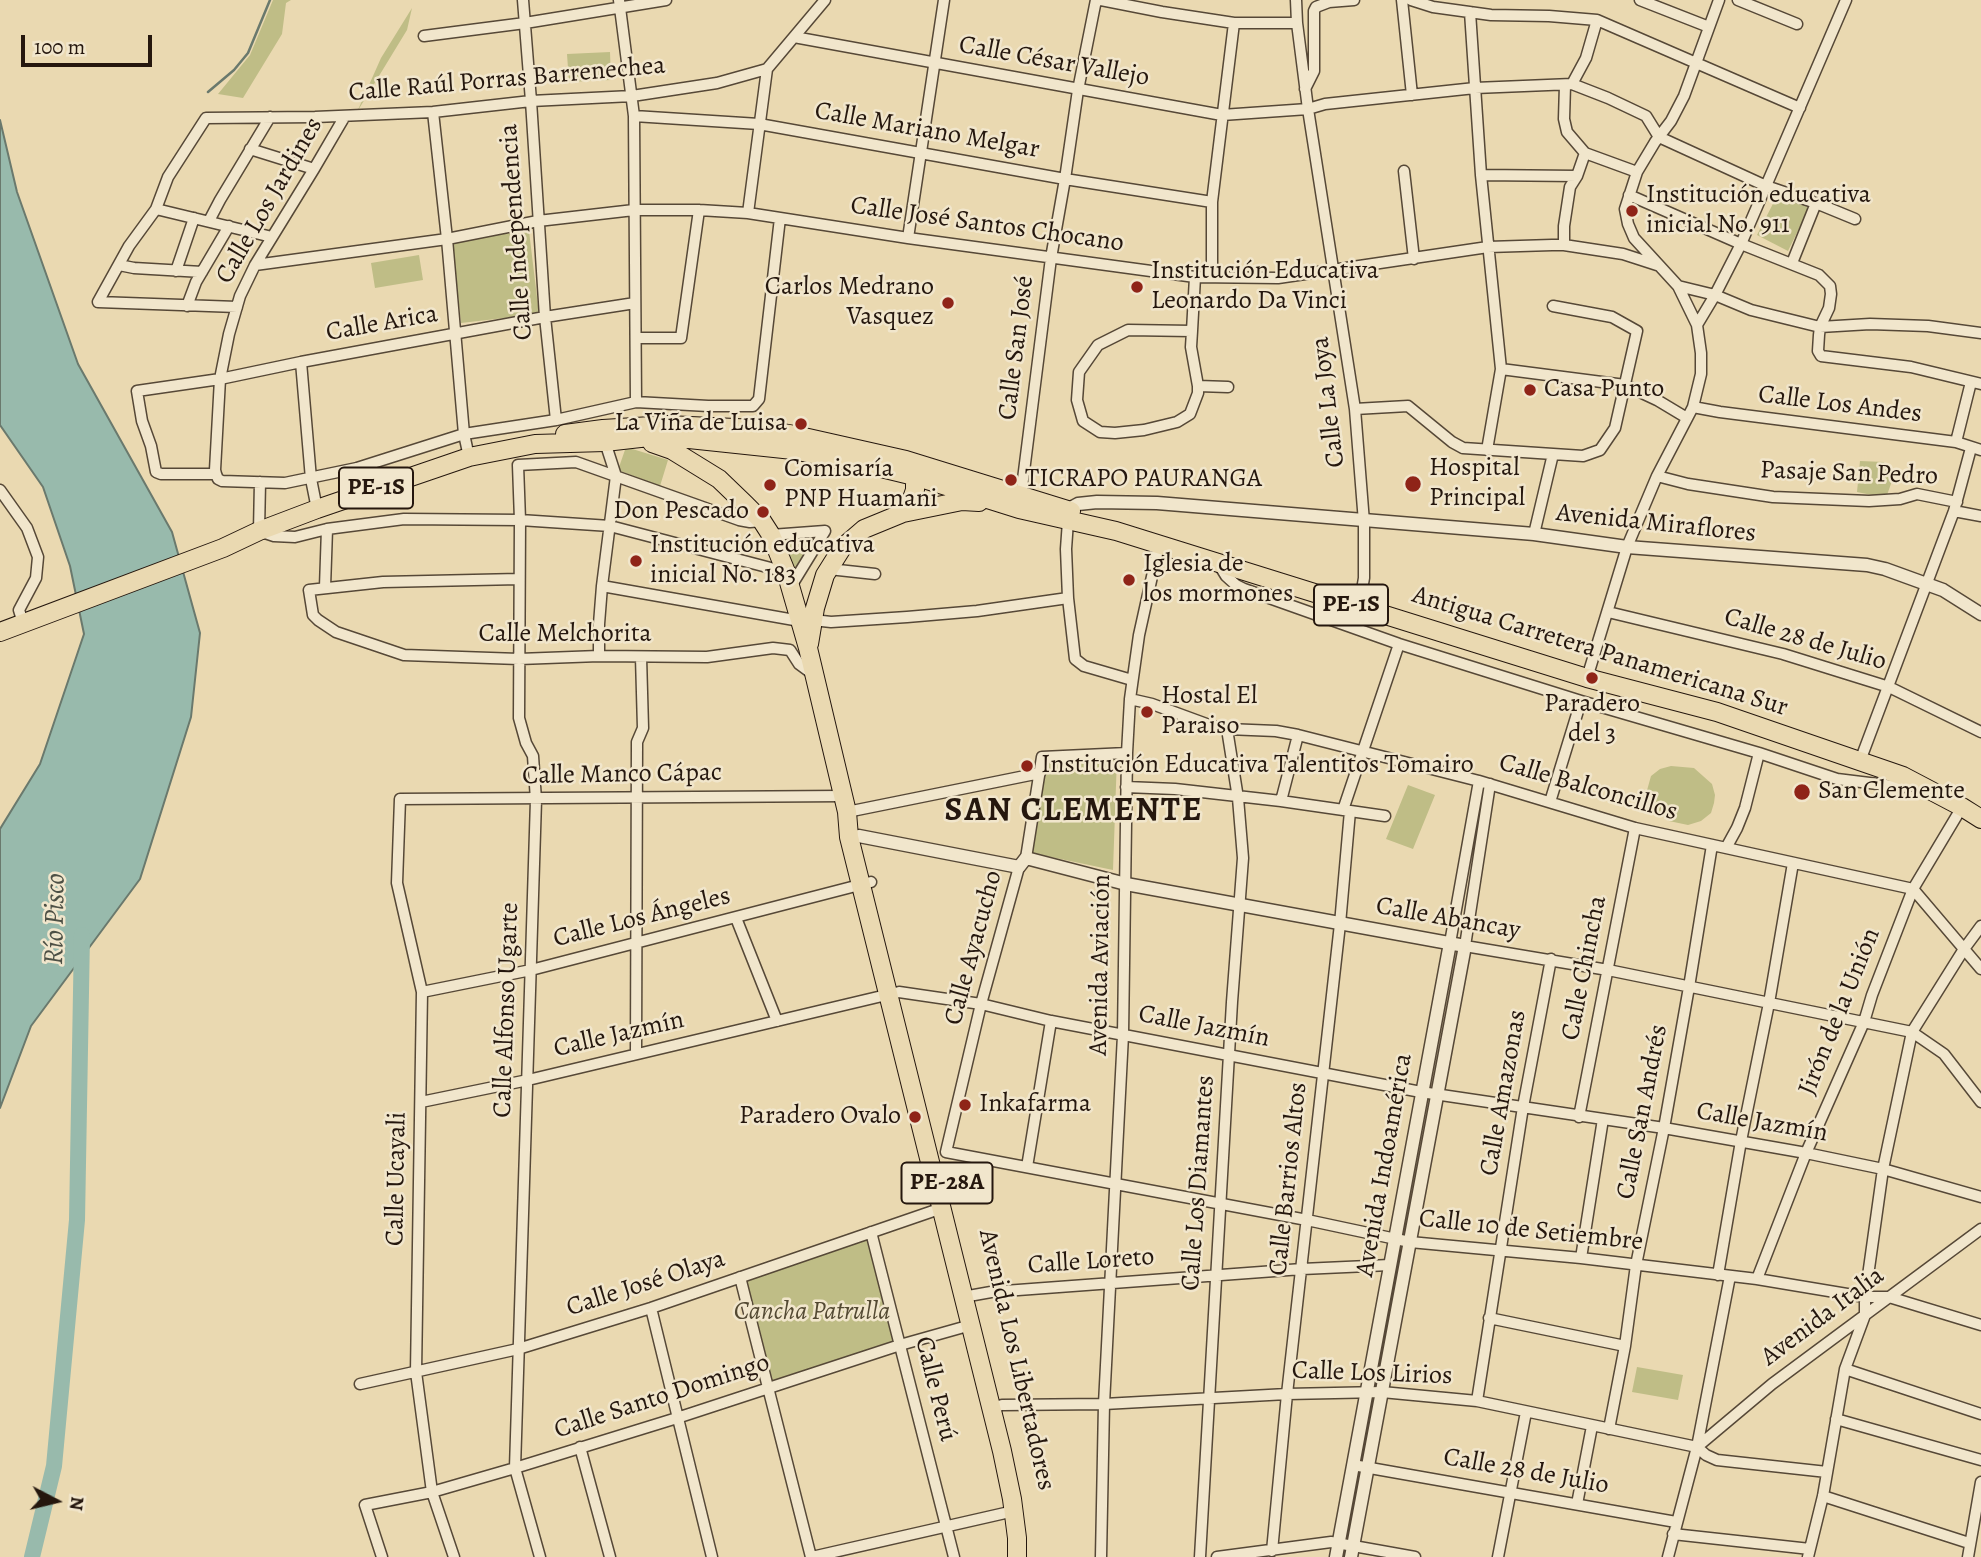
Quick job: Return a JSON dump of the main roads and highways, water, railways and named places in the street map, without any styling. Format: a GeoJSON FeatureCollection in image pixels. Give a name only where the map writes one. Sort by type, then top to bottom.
{"type":"FeatureCollection","features":[{"type":"Feature","properties":{"kind":"highway","name":"Antigua Carretera Panamericana Sur"},"geometry":{"type":"LineString","coordinates":[[0,632],[223,548],[317,509],[469,457],[534,444],[569,433],[603,429],[667,425],[735,428],[795,435],[910,468],[1021,495],[1067,515],[1159,545],[1587,678],[1717,712],[1903,776],[1981,819]]}},
{"type":"Feature","properties":{"kind":"highway"},"geometry":{"type":"LineString","coordinates":[[719,479],[715,461],[717,449],[735,428]]}},
{"type":"Feature","properties":{"kind":"highway","name":"Antigua Carretera Panamericana Sur"},"geometry":{"type":"LineString","coordinates":[[534,444],[649,438],[689,439],[793,450],[910,468],[997,502],[1067,515]]}},
{"type":"Feature","properties":{"kind":"highway","name":"Avenida Los Libertadores"},"geometry":{"type":"LineString","coordinates":[[628,440],[659,444],[719,479],[767,528],[803,617],[814,675],[846,804],[859,836],[866,883],[938,1155],[968,1295],[971,1325],[997,1406],[1002,1451],[1014,1511],[1017,1557]]}},
{"type":"Feature","properties":{"kind":"highway"},"geometry":{"type":"LineString","coordinates":[[903,513],[913,498],[915,481],[910,468]]}},
{"type":"Feature","properties":{"kind":"highway","name":"PE-28A"},"geometry":{"type":"LineString","coordinates":[[803,617],[842,548],[864,529],[903,513],[962,501],[997,502]]}},
{"type":"Feature","properties":{"kind":"highway","name":"Avenida Los Libertadores"},"geometry":{"type":"LineString","coordinates":[[846,804],[849,837],[866,883]]}},
{"type":"Feature","properties":{"kind":"highway","name":"Avenida Los Libertadores"},"geometry":{"type":"LineString","coordinates":[[938,1155],[942,1208],[1023,1497],[1029,1557]]}},
{"type":"Feature","properties":{"kind":"water"},"geometry":{"type":"Polygon","coordinates":[[[0,120],[17,192],[78,364],[172,532],[200,633],[191,717],[140,879],[31,1026],[0,1108],[0,829],[40,764],[84,634],[70,566],[43,487],[0,425],[0,120]]]}},
{"type":"Feature","properties":{"kind":"waterway"},"geometry":{"type":"LineString","coordinates":[[208,92],[234,70],[248,53],[270,0]]}},
{"type":"Feature","properties":{"kind":"waterway","name":"Río Pisco"},"geometry":{"type":"LineString","coordinates":[[32,1557],[54,1466],[77,1220],[82,935]]}},
{"type":"Feature","properties":{"kind":"place","name":"Institución educativa inicial No. 911"},"geometry":{"type":"Point","coordinates":[1632,211]}},
{"type":"Feature","properties":{"kind":"place","name":"Institución Educativa Leonardo Da Vinci"},"geometry":{"type":"Point","coordinates":[1137,287]}},
{"type":"Feature","properties":{"kind":"place","name":"Carlos Medrano Vasquez"},"geometry":{"type":"Point","coordinates":[948,303]}},
{"type":"Feature","properties":{"kind":"place","name":"Casa Punto"},"geometry":{"type":"Point","coordinates":[1530,390]}},
{"type":"Feature","properties":{"kind":"place","name":"La Viña de Luisa"},"geometry":{"type":"Point","coordinates":[801,424]}},
{"type":"Feature","properties":{"kind":"place","name":"TICRAPO PAURANGA"},"geometry":{"type":"Point","coordinates":[1011,480]}},
{"type":"Feature","properties":{"kind":"place","name":"Hospital Principal"},"geometry":{"type":"Point","coordinates":[1413,484]}},
{"type":"Feature","properties":{"kind":"place","name":"Comisaría PNP Huamani"},"geometry":{"type":"Point","coordinates":[770,485]}},
{"type":"Feature","properties":{"kind":"place","name":"Don Pescado"},"geometry":{"type":"Point","coordinates":[763,512]}},
{"type":"Feature","properties":{"kind":"place","name":"Institución educativa inicial No. 183"},"geometry":{"type":"Point","coordinates":[636,561]}},
{"type":"Feature","properties":{"kind":"place","name":"Iglesia de los mormones"},"geometry":{"type":"Point","coordinates":[1129,580]}},
{"type":"Feature","properties":{"kind":"place","name":"Paradero del 3"},"geometry":{"type":"Point","coordinates":[1592,678]}},
{"type":"Feature","properties":{"kind":"place","name":"Hostal El Paraiso"},"geometry":{"type":"Point","coordinates":[1147,712]}},
{"type":"Feature","properties":{"kind":"place","name":"Institución Educativa Talentitos Tomairo"},"geometry":{"type":"Point","coordinates":[1027,766]}},
{"type":"Feature","properties":{"kind":"place","name":"San Clemente"},"geometry":{"type":"Point","coordinates":[1802,792]}},
{"type":"Feature","properties":{"kind":"place","name":"Inkafarma"},"geometry":{"type":"Point","coordinates":[965,1105]}},
{"type":"Feature","properties":{"kind":"place","name":"Paradero Ovalo"},"geometry":{"type":"Point","coordinates":[915,1117]}},
{"type":"Feature","properties":{"kind":"district","name":"SAN CLEMENTE"},"geometry":{"type":"Point","coordinates":[1074,812]}},
{"type":"Feature","properties":{"kind":"park label","name":"Cancha Patrulla"},"geometry":{"type":"Point","coordinates":[812,1313]}}]}
